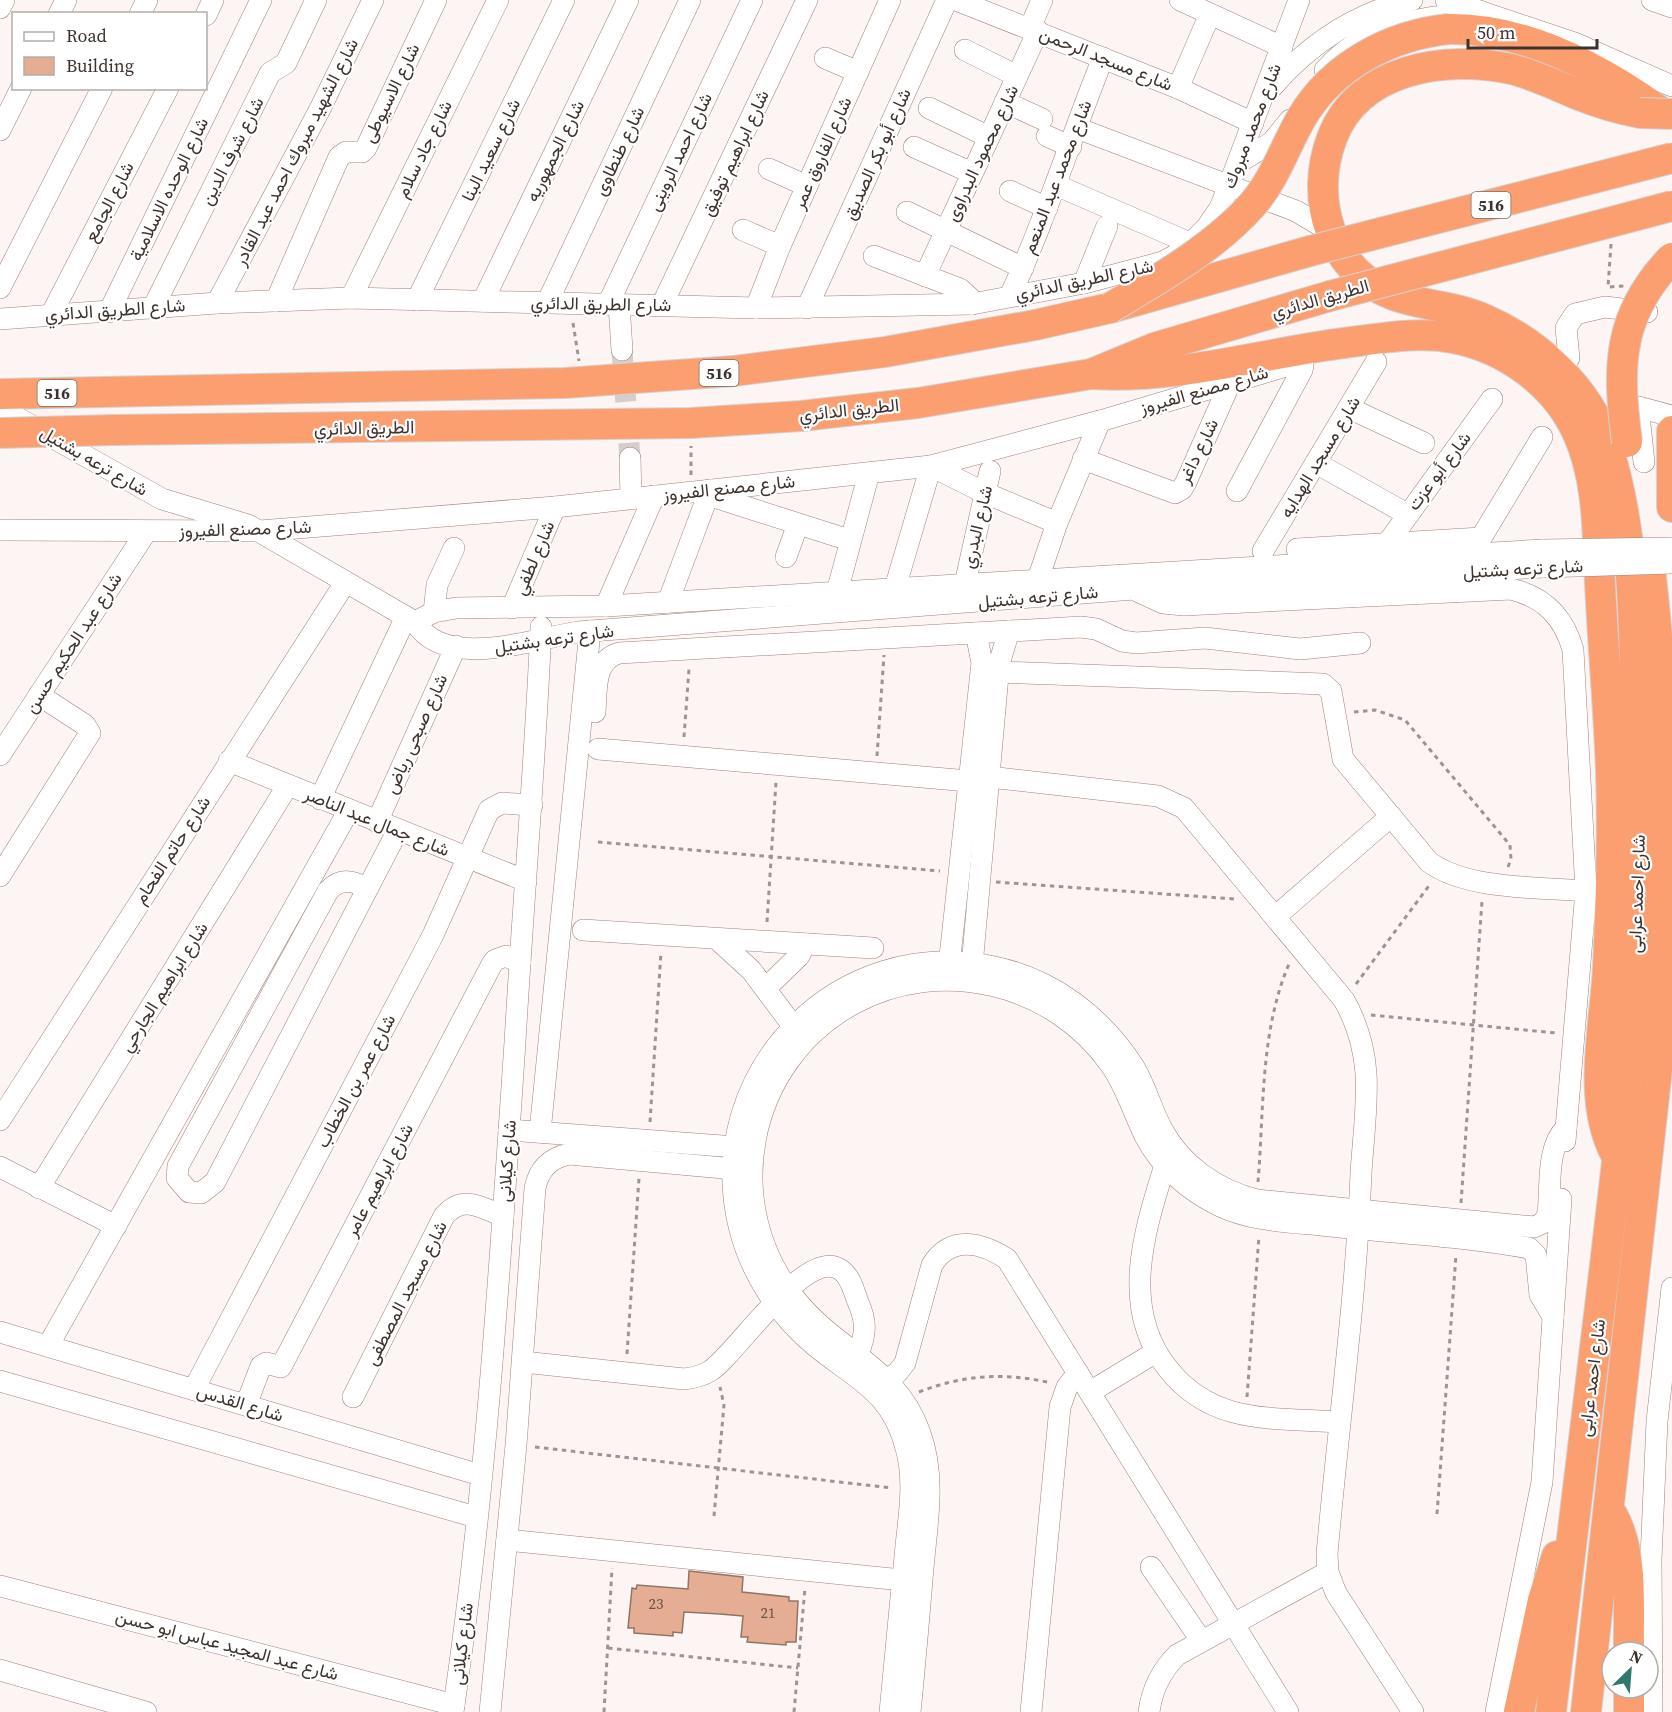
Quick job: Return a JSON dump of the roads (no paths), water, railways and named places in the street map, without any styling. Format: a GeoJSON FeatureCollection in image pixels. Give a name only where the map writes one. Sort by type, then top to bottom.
{"type":"FeatureCollection","features":[{"type":"Feature","properties":{"kind":"highway"},"geometry":{"type":"LineString","coordinates":[[1110,308],[1178,265],[1242,215],[1279,166],[1311,104],[1350,66],[1448,14],[1501,33],[1539,38],[1617,85],[1672,122]]}},
{"type":"Feature","properties":{"kind":"highway","name":"شارع احمد عرابى"},"geometry":{"type":"LineString","coordinates":[[1551,1712],[1618,1158],[1635,971],[1639,823],[1633,584],[1622,507],[1607,447],[1589,406],[1576,388],[1544,356],[1507,330],[1487,320],[1449,307],[1397,297],[1382,290],[1355,271],[1344,258],[1319,240],[1323,181],[1332,138],[1353,103],[1371,88],[1392,76],[1440,66],[1494,66],[1534,75],[1595,102],[1640,113],[1672,114]]}},
{"type":"Feature","properties":{"kind":"highway","name":"516"},"geometry":{"type":"LineString","coordinates":[[2,413],[114,391],[582,382],[723,372],[821,361],[961,339],[1110,308],[1319,240],[1672,158]]}},
{"type":"Feature","properties":{"kind":"highway","name":"الطريق الدائري"},"geometry":{"type":"LineString","coordinates":[[2,413],[113,430],[691,423],[801,416],[918,403],[1091,374],[1154,348],[1330,296],[1672,206]]}},
{"type":"Feature","properties":{"kind":"highway","name":"شارع احمد عرابى"},"geometry":{"type":"LineString","coordinates":[[1586,1712],[1657,1069],[1657,1020],[1665,900],[1663,742],[1651,580],[1636,452],[1621,378],[1626,333],[1645,291],[1672,258]]}},
{"type":"Feature","properties":{"kind":"highway"},"geometry":{"type":"LineString","coordinates":[[1091,374],[1180,372],[1333,344],[1425,335],[1478,344],[1503,355],[1526,370],[1563,408],[1577,431],[1587,456],[1594,500],[1611,772],[1608,966],[1599,1098],[1602,1121],[1618,1158]]}},
{"type":"Feature","properties":{"kind":"highway"},"geometry":{"type":"LineString","coordinates":[[1672,430],[1672,507]]}},
{"type":"Feature","properties":{"kind":"highway"},"geometry":{"type":"LineString","coordinates":[[1657,1069],[1672,1019]]}},
{"type":"Feature","properties":{"kind":"highway"},"geometry":{"type":"LineString","coordinates":[[1519,1712],[1543,1600],[1577,1502]]}},
{"type":"Feature","properties":{"kind":"highway"},"geometry":{"type":"LineString","coordinates":[[1608,1507],[1617,1523],[1626,1563],[1629,1640]]}},
{"type":"Feature","properties":{"kind":"street"},"geometry":{"type":"LineString","coordinates":[[0,8],[4,0]]}},
{"type":"Feature","properties":{"kind":"street","name":"شارع الوحده الاسلامية"},"geometry":{"type":"LineString","coordinates":[[109,312],[261,0]]}},
{"type":"Feature","properties":{"kind":"street","name":"شارع شرف الدين"},"geometry":{"type":"LineString","coordinates":[[153,308],[270,73],[285,63],[316,0]]}},
{"type":"Feature","properties":{"kind":"street","name":"شارع الشهيد مبروك احمد عبد القادر"},"geometry":{"type":"LineString","coordinates":[[217,303],[320,109],[373,0]]}},
{"type":"Feature","properties":{"kind":"street","name":"شارع الاسيوطى"},"geometry":{"type":"LineString","coordinates":[[276,301],[339,157],[346,152],[362,152],[366,148],[436,0]]}},
{"type":"Feature","properties":{"kind":"street","name":"شارع جاد سلام"},"geometry":{"type":"LineString","coordinates":[[351,298],[498,0]]}},
{"type":"Feature","properties":{"kind":"street","name":"شارع سعيد البنا"},"geometry":{"type":"LineString","coordinates":[[417,300],[564,0]]}},
{"type":"Feature","properties":{"kind":"street","name":"شارع الجمهوريه"},"geometry":{"type":"LineString","coordinates":[[483,301],[628,0]]}},
{"type":"Feature","properties":{"kind":"street","name":"شارع طنطاوى"},"geometry":{"type":"LineString","coordinates":[[547,303],[690,0]]}},
{"type":"Feature","properties":{"kind":"street","name":"شارع احمد الروينى"},"geometry":{"type":"LineString","coordinates":[[613,304],[752,0]]}},
{"type":"Feature","properties":{"kind":"street","name":"شارع ابراهيم توفيق"},"geometry":{"type":"LineString","coordinates":[[662,305],[807,0]]}},
{"type":"Feature","properties":{"kind":"street","name":"شارع الفاروق عمر"},"geometry":{"type":"LineString","coordinates":[[756,308],[780,246],[890,0]]}},
{"type":"Feature","properties":{"kind":"street","name":"شارع أبو بكر الصديق"},"geometry":{"type":"LineString","coordinates":[[807,308],[947,0]]}},
{"type":"Feature","properties":{"kind":"street","name":"شارع مسجد الرحمن"},"geometry":{"type":"LineString","coordinates":[[956,0],[1178,88],[1254,123]]}},
{"type":"Feature","properties":{"kind":"street","name":"شارع محمود البدراوى"},"geometry":{"type":"LineString","coordinates":[[925,276],[1017,76],[1042,0]]}},
{"type":"Feature","properties":{"kind":"street"},"geometry":{"type":"LineString","coordinates":[[1180,0],[1282,47]]}},
{"type":"Feature","properties":{"kind":"street","name":"شارع محمد مبروك"},"geometry":{"type":"LineString","coordinates":[[1192,244],[1220,208],[1299,0]]}},
{"type":"Feature","properties":{"kind":"street"},"geometry":{"type":"LineString","coordinates":[[1262,99],[1289,68],[1320,41],[1355,20],[1393,4],[1412,0]]}},
{"type":"Feature","properties":{"kind":"street"},"geometry":{"type":"LineString","coordinates":[[1652,0],[1672,7]]}},
{"type":"Feature","properties":{"kind":"street"},"geometry":{"type":"LineString","coordinates":[[1448,14],[1480,11],[1539,38],[1577,44],[1672,87]]}},
{"type":"Feature","properties":{"kind":"street"},"geometry":{"type":"LineString","coordinates":[[1238,163],[1272,142],[1323,72],[1360,40],[1412,20],[1480,11]]}},
{"type":"Feature","properties":{"kind":"street"},"geometry":{"type":"LineString","coordinates":[[1178,88],[1210,14]]}},
{"type":"Feature","properties":{"kind":"street"},"geometry":{"type":"LineString","coordinates":[[965,50],[1017,76]]}},
{"type":"Feature","properties":{"kind":"street"},"geometry":{"type":"LineString","coordinates":[[825,57],[858,72]]}},
{"type":"Feature","properties":{"kind":"street","name":"شارع محمد عبد المنعم"},"geometry":{"type":"LineString","coordinates":[[1010,296],[1056,185],[1103,58]]}},
{"type":"Feature","properties":{"kind":"street"},"geometry":{"type":"LineString","coordinates":[[0,130],[20,90]]}},
{"type":"Feature","properties":{"kind":"street"},"geometry":{"type":"LineString","coordinates":[[0,288],[101,90]]}},
{"type":"Feature","properties":{"kind":"street","name":"شارع الجامع"},"geometry":{"type":"LineString","coordinates":[[51,315],[167,90]]}},
{"type":"Feature","properties":{"kind":"street"},"geometry":{"type":"LineString","coordinates":[[1005,102],[1045,127],[1296,211],[1319,240]]}},
{"type":"Feature","properties":{"kind":"street"},"geometry":{"type":"LineString","coordinates":[[929,108],[989,137]]}},
{"type":"Feature","properties":{"kind":"street"},"geometry":{"type":"LineString","coordinates":[[914,147],[972,173]]}},
{"type":"Feature","properties":{"kind":"street"},"geometry":{"type":"LineString","coordinates":[[770,169],[807,186]]}},
{"type":"Feature","properties":{"kind":"street"},"geometry":{"type":"LineString","coordinates":[[1056,185],[1192,244]]}},
{"type":"Feature","properties":{"kind":"street"},"geometry":{"type":"LineString","coordinates":[[1010,191],[1047,208]]}},
{"type":"Feature","properties":{"kind":"street"},"geometry":{"type":"LineString","coordinates":[[907,212],[1023,268]]}},
{"type":"Feature","properties":{"kind":"street"},"geometry":{"type":"LineString","coordinates":[[1084,283],[1107,226]]}},
{"type":"Feature","properties":{"kind":"street"},"geometry":{"type":"LineString","coordinates":[[743,230],[780,246]]}},
{"type":"Feature","properties":{"kind":"street","name":"شارع الطريق الدائري"},"geometry":{"type":"LineString","coordinates":[[0,319],[217,303],[351,298],[756,308],[972,304],[1084,283],[1163,262],[1192,244]]}},
{"type":"Feature","properties":{"kind":"street"},"geometry":{"type":"LineString","coordinates":[[874,256],[960,289],[966,292],[972,304]]}},
{"type":"Feature","properties":{"kind":"street"},"geometry":{"type":"LineString","coordinates":[[1636,452],[1637,355],[1651,313],[1672,280]]}},
{"type":"Feature","properties":{"kind":"street"},"geometry":{"type":"LineString","coordinates":[[613,304],[622,350]]}},
{"type":"Feature","properties":{"kind":"street"},"geometry":{"type":"LineString","coordinates":[[1569,358],[1566,328],[1575,314],[1595,308],[1620,307],[1651,313]]}},
{"type":"Feature","properties":{"kind":"street","name":"شارع مسجد الهدايه"},"geometry":{"type":"LineString","coordinates":[[1263,551],[1376,362]]}},
{"type":"Feature","properties":{"kind":"street","name":"شارع مصنع الفيروز"},"geometry":{"type":"LineString","coordinates":[[0,530],[260,531],[709,493],[931,466],[1100,421],[1293,364],[1303,366],[1237,491]]}},
{"type":"Feature","properties":{"kind":"street","name":"شارع داغر"},"geometry":{"type":"LineString","coordinates":[[1083,459],[1175,493],[1182,489],[1186,482],[1230,383]]}},
{"type":"Feature","properties":{"kind":"street","name":"شارع أبو عزت"},"geometry":{"type":"LineString","coordinates":[[1387,544],[1492,399]]}},
{"type":"Feature","properties":{"kind":"street"},"geometry":{"type":"LineString","coordinates":[[1638,407],[1672,416]]}},
{"type":"Feature","properties":{"kind":"street"},"geometry":{"type":"LineString","coordinates":[[1349,408],[1424,443]]}},
{"type":"Feature","properties":{"kind":"street","name":"شارع ترعه بشتيل"},"geometry":{"type":"LineString","coordinates":[[2,413],[162,499],[232,519],[260,531],[411,620],[430,639],[456,646],[498,647],[590,631],[1035,588],[1544,559],[1672,548]]}},
{"type":"Feature","properties":{"kind":"street"},"geometry":{"type":"LineString","coordinates":[[1035,588],[1057,524],[1100,421]]}},
{"type":"Feature","properties":{"kind":"street","name":"شارع ترعه بشتيل"},"geometry":{"type":"LineString","coordinates":[[1135,581],[1152,562],[1172,557],[1478,539],[1485,533],[1542,437]]}},
{"type":"Feature","properties":{"kind":"street"},"geometry":{"type":"LineString","coordinates":[[630,458],[631,498]]}},
{"type":"Feature","properties":{"kind":"street"},"geometry":{"type":"LineString","coordinates":[[1316,463],[1407,514]]}},
{"type":"Feature","properties":{"kind":"street"},"geometry":{"type":"LineString","coordinates":[[895,588],[931,466],[985,493],[1057,524]]}},
{"type":"Feature","properties":{"kind":"street","name":"شارع البدري"},"geometry":{"type":"LineString","coordinates":[[965,584],[990,471]]}},
{"type":"Feature","properties":{"kind":"street"},"geometry":{"type":"LineString","coordinates":[[837,592],[849,540],[869,473]]}},
{"type":"Feature","properties":{"kind":"street"},"geometry":{"type":"LineString","coordinates":[[668,602],[709,493],[849,540]]}},
{"type":"Feature","properties":{"kind":"street"},"geometry":{"type":"LineString","coordinates":[[606,606],[654,496]]}},
{"type":"Feature","properties":{"kind":"street","name":"شارع لطفي"},"geometry":{"type":"LineString","coordinates":[[512,608],[555,507]]}},
{"type":"Feature","properties":{"kind":"street"},"geometry":{"type":"LineString","coordinates":[[786,557],[798,524]]}},
{"type":"Feature","properties":{"kind":"street","name":"شارع عبد الحكيم حسن"},"geometry":{"type":"LineString","coordinates":[[0,755],[146,532]]}},
{"type":"Feature","properties":{"kind":"street"},"geometry":{"type":"LineString","coordinates":[[434,612],[437,585],[454,548]]}},
{"type":"Feature","properties":{"kind":"street","name":"شارع ترعه بشتيل"},"geometry":{"type":"LineString","coordinates":[[1544,559],[1672,563]]}},
{"type":"Feature","properties":{"kind":"street"},"geometry":{"type":"LineString","coordinates":[[1135,581],[1163,603],[1184,605],[1511,589],[1537,598],[1548,606],[1564,626],[1573,650],[1586,891],[1572,1035],[1542,1482],[1496,1712]]}},
{"type":"Feature","properties":{"kind":"street","name":"شارع حاتم الفحام"},"geometry":{"type":"LineString","coordinates":[[0,1119],[345,583]]}},
{"type":"Feature","properties":{"kind":"street","name":"شارع ترعه بشتيل"},"geometry":{"type":"LineString","coordinates":[[411,620],[434,612],[456,608],[606,606],[965,584],[1035,588]]}},
{"type":"Feature","properties":{"kind":"street","name":"شارع كيلانى"},"geometry":{"type":"LineString","coordinates":[[454,1708],[477,1517],[503,1216],[532,805],[542,608]]}},
{"type":"Feature","properties":{"kind":"street"},"geometry":{"type":"LineString","coordinates":[[320,799],[411,620]]}},
{"type":"Feature","properties":{"kind":"street"},"geometry":{"type":"LineString","coordinates":[[594,712],[599,671],[612,655],[1088,627],[1129,642],[1205,638],[1287,649],[1360,643]]}},
{"type":"Feature","properties":{"kind":"street"},"geometry":{"type":"LineString","coordinates":[[540,1132],[590,631]]}},
{"type":"Feature","properties":{"kind":"street"},"geometry":{"type":"LineString","coordinates":[[948,971],[959,873],[1003,647],[1009,631]]}},
{"type":"Feature","properties":{"kind":"street"},"geometry":{"type":"LineString","coordinates":[[972,972],[980,881],[979,779],[982,663],[976,633]]}},
{"type":"Feature","properties":{"kind":"street","name":"شارع صبحى رياض"},"geometry":{"type":"LineString","coordinates":[[377,822],[456,646]]}},
{"type":"Feature","properties":{"kind":"street"},"geometry":{"type":"LineString","coordinates":[[999,672],[1318,682],[1331,691],[1343,759],[1429,862],[1441,870],[1493,883],[1586,891]]}},
{"type":"Feature","properties":{"kind":"street"},"geometry":{"type":"LineString","coordinates":[[0,876],[90,733],[85,725],[39,695]]}},
{"type":"Feature","properties":{"kind":"street"},"geometry":{"type":"LineString","coordinates":[[597,750],[876,773],[979,779],[1158,796],[1172,801],[1190,814],[1348,1006],[1361,1038],[1366,1074],[1359,1220],[1338,1422],[1327,1554],[1328,1572],[1336,1593],[1413,1712]]}},
{"type":"Feature","properties":{"kind":"street","name":"شارع جمال عبد الناصر"},"geometry":{"type":"LineString","coordinates":[[229,761],[526,881]]}},
{"type":"Feature","properties":{"kind":"street","name":"شارع ابراهيم الجارحي"},"geometry":{"type":"LineString","coordinates":[[39,1188],[288,785]]}},
{"type":"Feature","properties":{"kind":"street","name":"شارع عمر بن الخطاب"},"geometry":{"type":"LineString","coordinates":[[194,1389],[433,935],[469,859],[486,816],[493,806],[502,803],[532,805]]}},
{"type":"Feature","properties":{"kind":"street"},"geometry":{"type":"LineString","coordinates":[[48,1346],[349,810]]}},
{"type":"Feature","properties":{"kind":"street"},"geometry":{"type":"LineString","coordinates":[[1275,917],[1391,816]]}},
{"type":"Feature","properties":{"kind":"street"},"geometry":{"type":"LineString","coordinates":[[368,888],[346,881],[332,886],[326,895],[178,1166],[177,1178],[189,1192],[207,1191],[215,1182],[368,888],[398,830]]}},
{"type":"Feature","properties":{"kind":"street"},"geometry":{"type":"LineString","coordinates":[[583,930],[873,948]]}},
{"type":"Feature","properties":{"kind":"street"},"geometry":{"type":"LineString","coordinates":[[717,939],[766,988],[793,1026]]}},
{"type":"Feature","properties":{"kind":"street"},"geometry":{"type":"LineString","coordinates":[[766,988],[799,956],[805,944]]}},
{"type":"Feature","properties":{"kind":"street","name":"شارع ابراهيم عامر"},"geometry":{"type":"LineString","coordinates":[[246,1405],[261,1366],[266,1363],[281,1367],[492,964],[495,960],[506,957],[520,963]]}},
{"type":"Feature","properties":{"kind":"street"},"geometry":{"type":"LineString","coordinates":[[890,1712],[904,1666],[929,1474],[921,1435],[903,1398],[888,1379],[781,1296],[753,1265],[740,1228],[743,1148],[738,1125],[754,1082],[766,1061],[793,1026],[833,994],[865,978],[899,967],[1017,973],[1058,991],[1094,1018],[1110,1034],[1136,1070],[1160,1126],[1179,1153],[1217,1184],[1259,1209]]}},
{"type":"Feature","properties":{"kind":"street"},"geometry":{"type":"LineString","coordinates":[[743,1148],[781,1071],[794,1053],[825,1022],[862,999],[948,971]]}},
{"type":"Feature","properties":{"kind":"street"},"geometry":{"type":"LineString","coordinates":[[972,972],[991,984],[1030,997],[1082,1031],[1103,1054],[1120,1079],[1144,1134],[1165,1165],[1185,1184],[1208,1200],[1259,1209],[1458,1231],[1526,1247],[1536,1255],[1540,1295],[1553,1317]]}},
{"type":"Feature","properties":{"kind":"street"},"geometry":{"type":"LineString","coordinates":[[1458,1231],[1529,1228],[1544,1223],[1548,1214],[1556,1142],[1566,1128]]}},
{"type":"Feature","properties":{"kind":"street"},"geometry":{"type":"LineString","coordinates":[[509,1130],[743,1148]]}},
{"type":"Feature","properties":{"kind":"street"},"geometry":{"type":"LineString","coordinates":[[490,1712],[516,1445],[535,1188],[540,1172],[553,1160],[569,1154],[742,1170]]}},
{"type":"Feature","properties":{"kind":"street"},"geometry":{"type":"LineString","coordinates":[[1165,1165],[1150,1218],[1139,1281],[1142,1318],[1156,1352],[1173,1375],[1194,1393],[1219,1407],[1246,1414],[1338,1422]]}},
{"type":"Feature","properties":{"kind":"street"},"geometry":{"type":"LineString","coordinates":[[0,1167],[116,1226]]}},
{"type":"Feature","properties":{"kind":"street","name":"شارع مسجد المصطفى"},"geometry":{"type":"LineString","coordinates":[[353,1396],[444,1216],[453,1206],[461,1203],[503,1216]]}},
{"type":"Feature","properties":{"kind":"street"},"geometry":{"type":"LineString","coordinates":[[888,1379],[905,1363],[932,1265],[940,1253],[963,1245],[979,1245],[994,1250],[1007,1259],[1072,1380],[1090,1392],[1288,1712]]}},
{"type":"Feature","properties":{"kind":"street"},"geometry":{"type":"LineString","coordinates":[[522,1362],[684,1379],[711,1371],[781,1296],[822,1268],[832,1266],[842,1270],[848,1279],[866,1324],[865,1336],[858,1354]]}},
{"type":"Feature","properties":{"kind":"street"},"geometry":{"type":"LineString","coordinates":[[1652,1712],[1651,1559],[1657,1421],[1672,1288]]}},
{"type":"Feature","properties":{"kind":"street"},"geometry":{"type":"LineString","coordinates":[[781,1296],[799,1332],[856,1374],[887,1406],[906,1446],[911,1490],[902,1580],[904,1666],[910,1712]]}},
{"type":"Feature","properties":{"kind":"street","name":"شارع القدس"},"geometry":{"type":"LineString","coordinates":[[0,1332],[480,1475]]}},
{"type":"Feature","properties":{"kind":"street"},"geometry":{"type":"LineString","coordinates":[[1090,1392],[1156,1352]]}},
{"type":"Feature","properties":{"kind":"street"},"geometry":{"type":"LineString","coordinates":[[1031,1712],[1060,1407],[1072,1380]]}},
{"type":"Feature","properties":{"kind":"street"},"geometry":{"type":"LineString","coordinates":[[0,1381],[477,1517]]}},
{"type":"Feature","properties":{"kind":"street"},"geometry":{"type":"LineString","coordinates":[[507,1540],[902,1580]]}},
{"type":"Feature","properties":{"kind":"street"},"geometry":{"type":"LineString","coordinates":[[1152,1567],[1201,1640]]}},
{"type":"Feature","properties":{"kind":"street"},"geometry":{"type":"LineString","coordinates":[[1149,1712],[1154,1689],[1168,1665],[1201,1640],[1328,1572]]}},
{"type":"Feature","properties":{"kind":"street","name":"شارع عبد المجيد عباس ابو حسن"},"geometry":{"type":"LineString","coordinates":[[0,1586],[454,1708]]}},
{"type":"Feature","properties":{"kind":"street"},"geometry":{"type":"LineString","coordinates":[[0,1670],[146,1712]]}},
{"type":"Feature","properties":{"kind":"tunnel"},"geometry":{"type":"LineString","coordinates":[[622,350],[630,458]]}}]}
